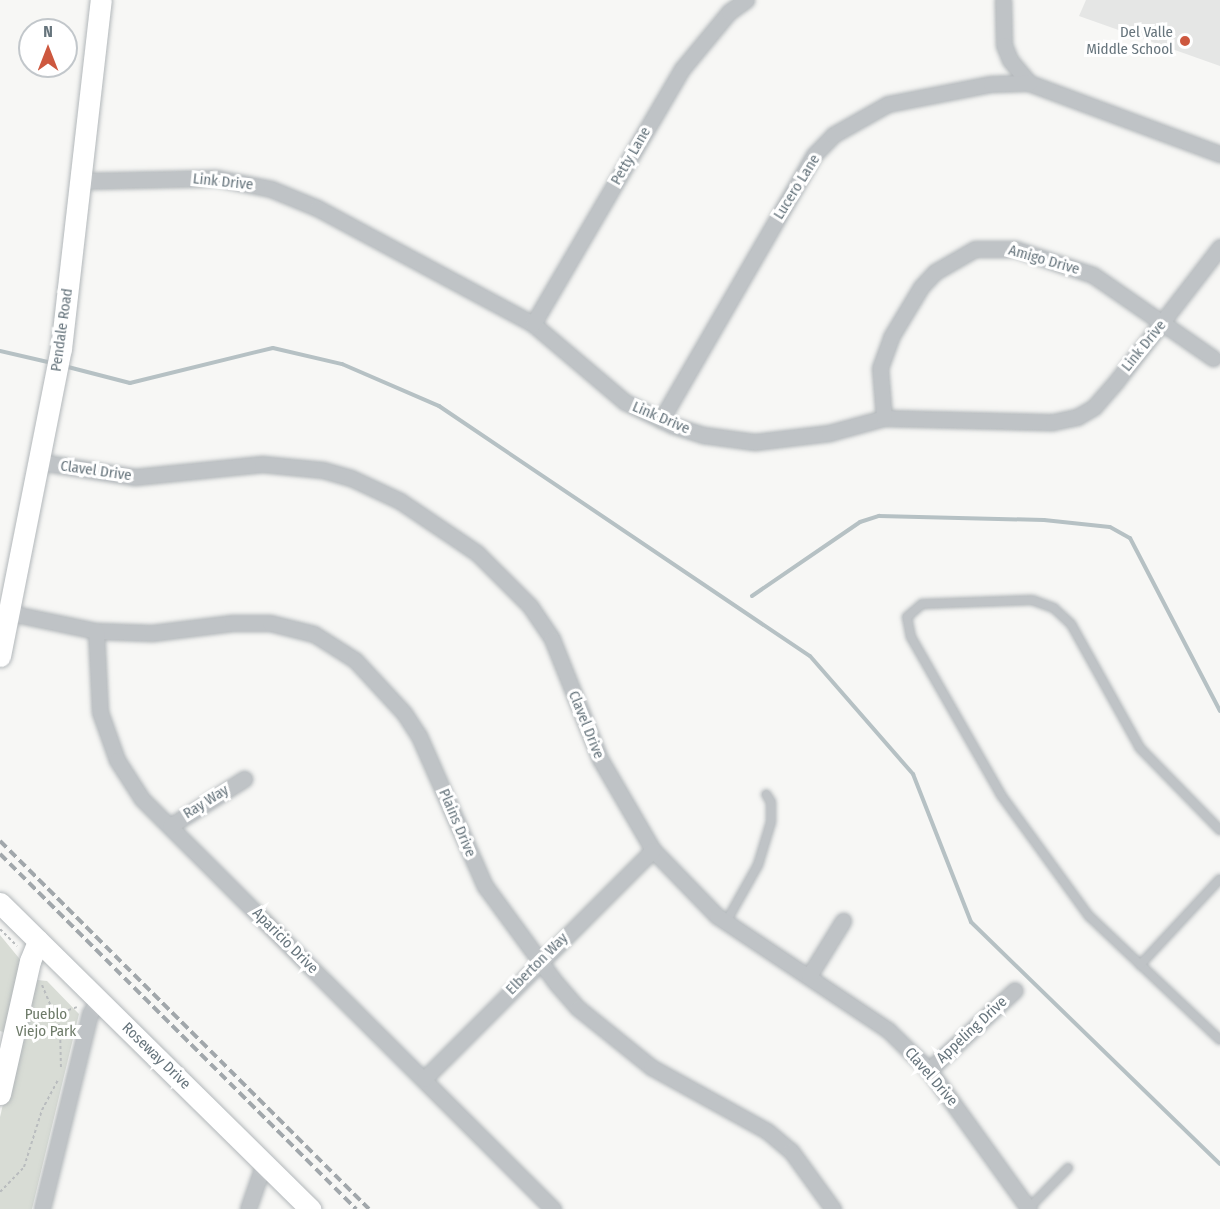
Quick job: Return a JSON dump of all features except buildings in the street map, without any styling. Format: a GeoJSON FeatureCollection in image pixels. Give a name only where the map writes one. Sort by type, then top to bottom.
{"type":"FeatureCollection","features":[{"type":"Feature","properties":{"kind":"street","name":"Pendale Road"},"geometry":{"type":"LineString","coordinates":[[0,656],[61,349],[101,0]]}},
{"type":"Feature","properties":{"kind":"street","name":"Petty Lane"},"geometry":{"type":"LineString","coordinates":[[533,324],[686,62],[729,12],[746,0]]}},
{"type":"Feature","properties":{"kind":"street"},"geometry":{"type":"LineString","coordinates":[[1003,0],[1004,45],[1010,60],[1029,83],[1220,154]]}},
{"type":"Feature","properties":{"kind":"street","name":"Lucero Lane"},"geometry":{"type":"LineString","coordinates":[[661,420],[814,155],[833,135],[888,104],[991,84],[1029,83]]}},
{"type":"Feature","properties":{"kind":"street","name":"Link Drive"},"geometry":{"type":"LineString","coordinates":[[81,181],[216,178],[271,189],[317,208],[533,324],[610,391],[661,420],[703,435],[755,442],[829,433],[884,418],[1053,422],[1077,417],[1094,407],[1220,247]]}},
{"type":"Feature","properties":{"kind":"street","name":"Amigo Drive"},"geometry":{"type":"LineString","coordinates":[[884,418],[880,368],[891,337],[921,287],[935,272],[975,249],[1015,249],[1093,275],[1213,358]]}},
{"type":"Feature","properties":{"kind":"street","name":"Clavel Drive"},"geometry":{"type":"LineString","coordinates":[[40,462],[135,477],[215,467],[290,465],[351,478],[400,501],[440,526],[490,565],[541,622],[552,639],[600,759],[652,850],[726,922],[880,1024],[929,1070],[1029,1209]]}},
{"type":"Feature","properties":{"kind":"street","name":"Plains Drive"},"geometry":{"type":"LineString","coordinates":[[10,614],[96,632],[152,633],[232,623],[270,623],[314,634],[356,660],[404,712],[419,736],[485,886],[540,962],[578,1008],[622,1047],[682,1086],[750,1120],[791,1151],[832,1209]]}},
{"type":"Feature","properties":{"kind":"street","name":"Aparicio Drive"},"geometry":{"type":"LineString","coordinates":[[96,632],[97,691],[107,737],[117,760],[142,799],[553,1209]]}},
{"type":"Feature","properties":{"kind":"street","name":"Ray Way"},"geometry":{"type":"LineString","coordinates":[[170,826],[244,780]]}},
{"type":"Feature","properties":{"kind":"street","name":"Elberton Way"},"geometry":{"type":"LineString","coordinates":[[424,1079],[652,850]]}},
{"type":"Feature","properties":{"kind":"street","name":"Roseway Drive"},"geometry":{"type":"LineString","coordinates":[[0,903],[38,942],[89,1004],[264,1163],[310,1209]]}},
{"type":"Feature","properties":{"kind":"street"},"geometry":{"type":"LineString","coordinates":[[809,976],[843,921]]}},
{"type":"Feature","properties":{"kind":"street"},"geometry":{"type":"LineString","coordinates":[[0,1094],[30,962],[38,942]]}},
{"type":"Feature","properties":{"kind":"street","name":"Appeling Drive"},"geometry":{"type":"LineString","coordinates":[[929,1070],[1015,990]]}},
{"type":"Feature","properties":{"kind":"street"},"geometry":{"type":"LineString","coordinates":[[42,1209],[90,1013],[89,1004]]}},
{"type":"Feature","properties":{"kind":"street"},"geometry":{"type":"LineString","coordinates":[[248,1209],[264,1163]]}},
{"type":"Feature","properties":{"kind":"lane"},"geometry":{"type":"LineString","coordinates":[[1220,830],[1140,748],[1071,624],[1054,608],[1032,600],[922,604],[907,617],[911,637],[1001,795],[1089,916],[1220,1040]]}},
{"type":"Feature","properties":{"kind":"lane"},"geometry":{"type":"LineString","coordinates":[[726,922],[752,881],[761,854],[771,822],[771,802],[766,794]]}},
{"type":"Feature","properties":{"kind":"lane"},"geometry":{"type":"LineString","coordinates":[[1140,964],[1220,879]]}},
{"type":"Feature","properties":{"kind":"lane"},"geometry":{"type":"LineString","coordinates":[[1029,1209],[1068,1168]]}},
{"type":"Feature","properties":{"kind":"path"},"geometry":{"type":"LineString","coordinates":[[0,1192],[24,1167],[42,1110],[57,1082],[61,1057],[57,1014],[39,978]]}},
{"type":"Feature","properties":{"kind":"path"},"geometry":{"type":"LineString","coordinates":[[57,1014],[89,1004]]}},
{"type":"Feature","properties":{"kind":"shaded area","name":"Del Valle Middle School"},"geometry":{"type":"Polygon","coordinates":[[[1086,0],[1220,0],[1220,66],[1079,16],[1086,0]]]}},
{"type":"Feature","properties":{"kind":"green space","name":"Pueblo Viejo Park"},"geometry":{"type":"Polygon","coordinates":[[[0,935],[37,980],[47,981],[79,1014],[32,1209],[0,1209],[0,1117],[19,1037],[0,1031],[0,935]]]}},
{"type":"Feature","properties":{"kind":"waterway"},"geometry":{"type":"LineString","coordinates":[[68,367],[130,383],[273,348],[342,364],[439,406],[810,656],[913,774],[971,922],[1220,1164]]}},
{"type":"Feature","properties":{"kind":"waterway"},"geometry":{"type":"LineString","coordinates":[[0,351],[48,362]]}},
{"type":"Feature","properties":{"kind":"waterway"},"geometry":{"type":"LineString","coordinates":[[752,596],[860,522],[879,516],[1044,520],[1110,527],[1130,538],[1220,711]]}},
{"type":"Feature","properties":{"kind":"railway"},"geometry":{"type":"LineString","coordinates":[[0,841],[369,1209]]}},
{"type":"Feature","properties":{"kind":"railway"},"geometry":{"type":"LineString","coordinates":[[0,854],[356,1209]]}},
{"type":"Feature","properties":{"kind":"place","name":"Del Valle Middle School"},"geometry":{"type":"Point","coordinates":[1185,41]}}]}
